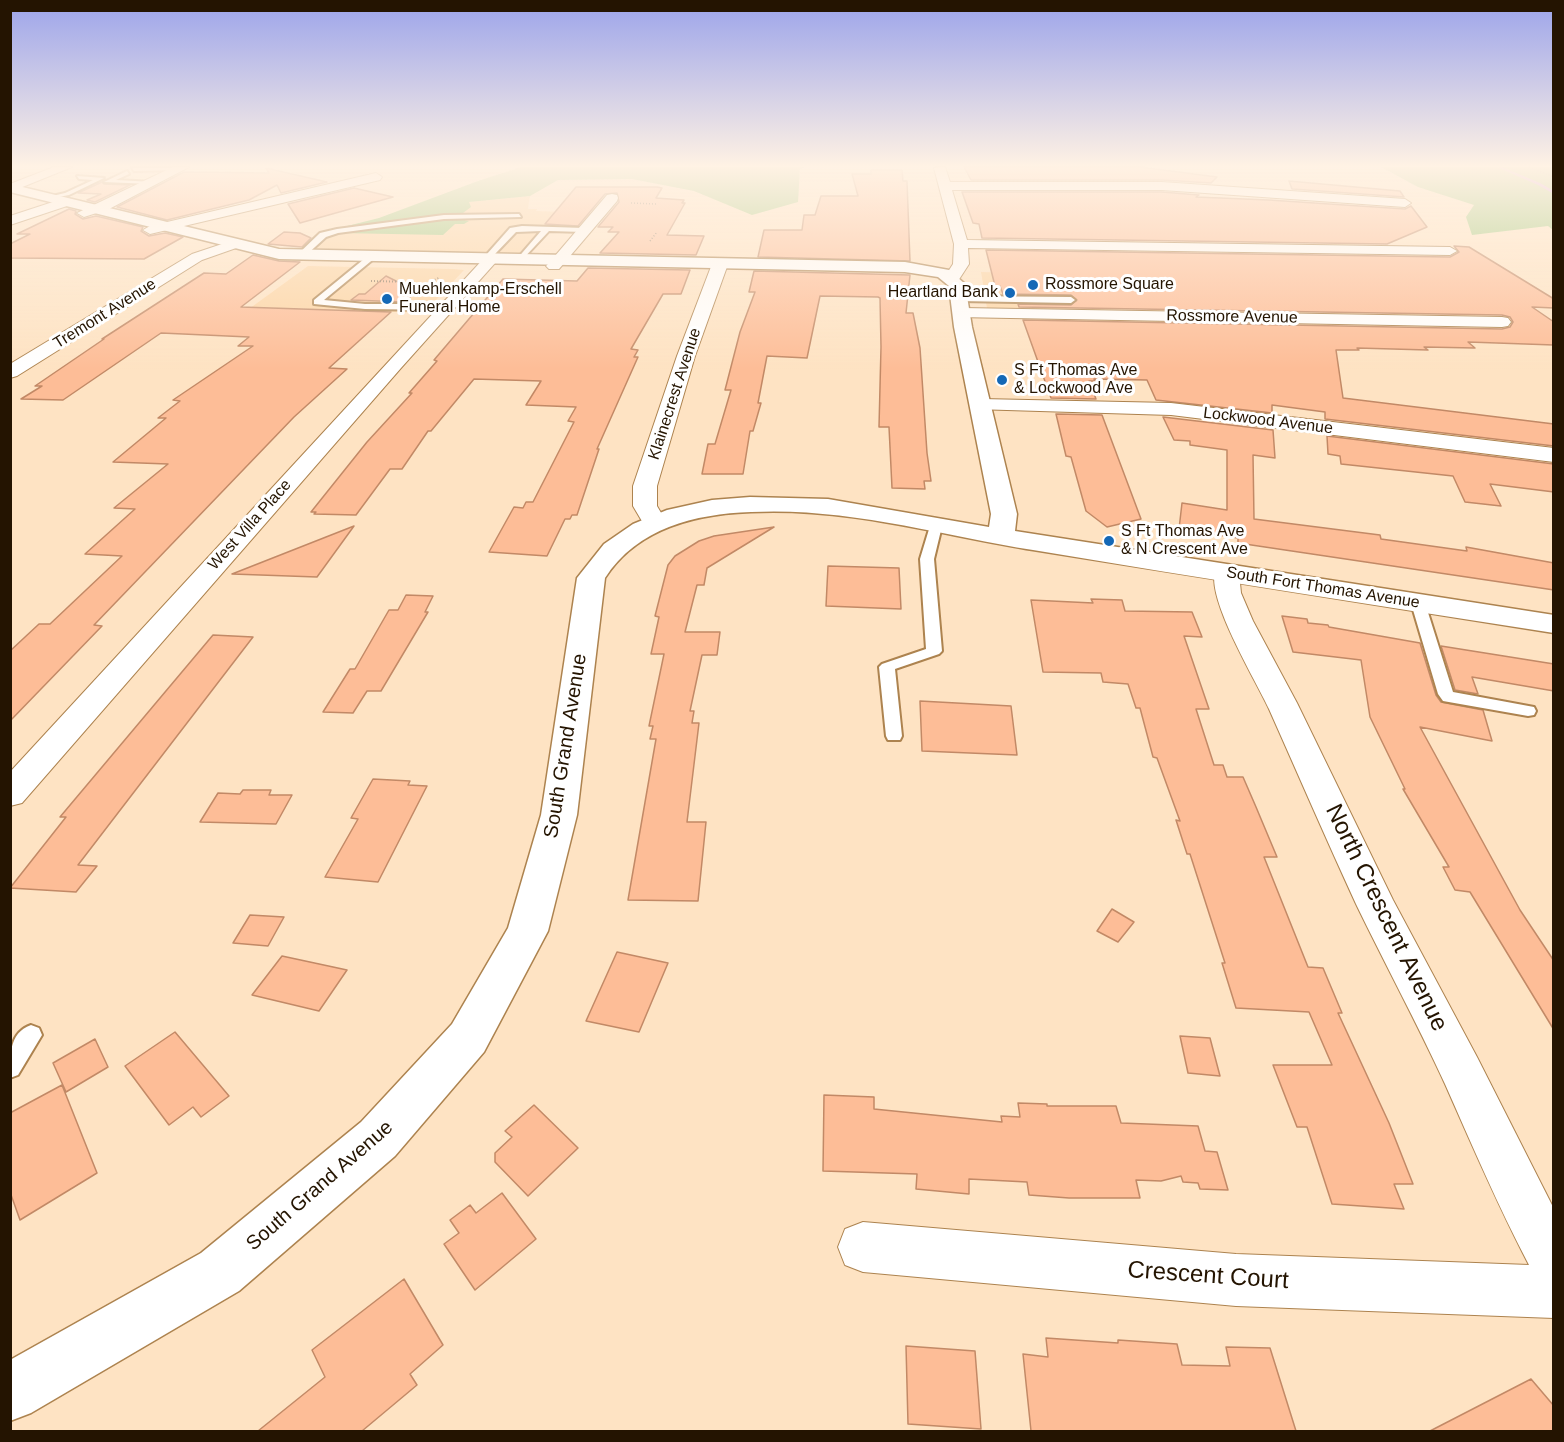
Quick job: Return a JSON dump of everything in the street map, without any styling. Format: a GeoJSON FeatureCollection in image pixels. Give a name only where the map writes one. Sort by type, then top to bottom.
{"type":"FeatureCollection","features":[{"type":"Feature","properties":{"kind":"main road"},"geometry":{"type":"LineString","coordinates":[[181,234],[267,259],[718,266],[918,273],[952,278],[957,284],[963,327],[1004,514],[1001,537]]}},
{"type":"Feature","properties":{"kind":"main road"},"geometry":{"type":"LineString","coordinates":[[226,246],[268,252],[368,259]]}},
{"type":"Feature","properties":{"kind":"main road"},"geometry":{"type":"LineString","coordinates":[[488,262],[520,260],[557,263]]}},
{"type":"Feature","properties":{"kind":"main road","name":"South Grand Avenue"},"geometry":{"type":"LineString","coordinates":[[10,1392],[220,1272],[378,1139],[468,1038],[528,931],[559,815],[591,578],[600,561],[615,546],[655,523],[712,508],[770,504],[844,509],[1001,537]]}},
{"type":"Feature","properties":{"kind":"main road","name":"South Fort Thomas Avenue"},"geometry":{"type":"LineString","coordinates":[[1001,537],[1554,624]]}},
{"type":"Feature","properties":{"kind":"street"},"geometry":{"type":"LineString","coordinates":[[557,263],[581,234]]}},
{"type":"Feature","properties":{"kind":"street"},"geometry":{"type":"LineString","coordinates":[[952,278],[961,264],[958,234]]}},
{"type":"Feature","properties":{"kind":"street"},"geometry":{"type":"LineString","coordinates":[[961,244],[1450,251]]}},
{"type":"Feature","properties":{"kind":"street","name":"Tremont Avenue"},"geometry":{"type":"LineString","coordinates":[[10,372],[197,256],[226,246]]}},
{"type":"Feature","properties":{"kind":"street","name":"West Villa Place"},"geometry":{"type":"LineString","coordinates":[[10,794],[488,262]]}},
{"type":"Feature","properties":{"kind":"street","name":"Klainecrest Avenue"},"geometry":{"type":"LineString","coordinates":[[655,523],[645,508],[642,498],[645,483],[718,266]]}},
{"type":"Feature","properties":{"kind":"street","name":"Rossmore Avenue"},"geometry":{"type":"LineString","coordinates":[[961,305],[1502,322]]}},
{"type":"Feature","properties":{"kind":"street","name":"Lockwood Avenue"},"geometry":{"type":"LineString","coordinates":[[981,405],[1171,409],[1554,455]]}},
{"type":"Feature","properties":{"kind":"street","name":"North Crescent Avenue"},"geometry":{"type":"LineString","coordinates":[[1226,573],[1228,593],[1239,621],[1282,703],[1375,903],[1461,1071],[1518,1194],[1554,1260]]}},
{"type":"Feature","properties":{"kind":"street","name":"Crescent Court"},"geometry":{"type":"LineString","coordinates":[[863,1247],[1236,1280],[1554,1292]]}},
{"type":"Feature","properties":{"kind":"lane"},"geometry":{"type":"LineString","coordinates":[[301,255],[326,234]]}},
{"type":"Feature","properties":{"kind":"lane"},"geometry":{"type":"LineString","coordinates":[[488,262],[491,255],[509,234]]}},
{"type":"Feature","properties":{"kind":"lane"},"geometry":{"type":"LineString","coordinates":[[520,260],[542,234]]}},
{"type":"Feature","properties":{"kind":"lane"},"geometry":{"type":"LineString","coordinates":[[368,259],[317,302],[338,306],[446,307]]}},
{"type":"Feature","properties":{"kind":"lane"},"geometry":{"type":"LineString","coordinates":[[961,305],[1071,300]]}},
{"type":"Feature","properties":{"kind":"lane"},"geometry":{"type":"LineString","coordinates":[[894,736],[887,667],[934,651],[927,559],[936,526]]}},
{"type":"Feature","properties":{"kind":"lane"},"geometry":{"type":"LineString","coordinates":[[1418,603],[1449,698],[1528,711]]}},
{"type":"Feature","properties":{"kind":"lane"},"geometry":{"type":"LineString","coordinates":[[10,1068],[31,1035]]}},
{"type":"Feature","properties":{"kind":"path"},"geometry":{"type":"LineString","coordinates":[[343,280],[412,282],[421,286]]}},
{"type":"Feature","properties":{"kind":"shaded area"},"geometry":{"type":"Polygon","coordinates":[[[319,234],[542,234],[525,254],[299,250],[319,234]]]}},
{"type":"Feature","properties":{"kind":"shaded area"},"geometry":{"type":"Polygon","coordinates":[[[308,266],[464,270],[424,313],[281,308],[272,315],[242,314],[308,266]]]}},
{"type":"Feature","properties":{"kind":"shaded area"},"geometry":{"type":"Polygon","coordinates":[[[981,272],[1059,274],[1086,280],[1101,310],[987,308],[981,272]]]}},
{"type":"Feature","properties":{"kind":"building"},"geometry":{"type":"Polygon","coordinates":[[[29,234],[171,234],[183,237],[144,259],[10,258],[10,244],[29,234]]]}},
{"type":"Feature","properties":{"kind":"building"},"geometry":{"type":"Polygon","coordinates":[[[281,234],[303,234],[311,238],[302,247],[268,244],[281,234]]]}},
{"type":"Feature","properties":{"kind":"building"},"geometry":{"type":"Polygon","coordinates":[[[617,234],[704,236],[696,255],[600,253],[617,234]]]}},
{"type":"Feature","properties":{"kind":"building"},"geometry":{"type":"Polygon","coordinates":[[[763,234],[909,234],[910,261],[758,257],[763,234]]]}},
{"type":"Feature","properties":{"kind":"building"},"geometry":{"type":"Polygon","coordinates":[[[981,234],[1410,234],[1387,244],[982,238],[981,234]]]}},
{"type":"Feature","properties":{"kind":"building"},"geometry":{"type":"Polygon","coordinates":[[[1454,246],[1469,247],[1554,299],[1554,308],[1532,307],[1554,322],[1554,345],[1468,342],[1475,348],[1336,350],[1343,398],[1554,424],[1554,446],[1325,419],[1325,412],[1272,405],[1272,413],[1156,400],[1147,380],[1094,379],[1095,381],[1089,381],[1096,399],[1051,398],[1023,320],[1502,329],[1510,327],[1513,322],[1510,317],[1502,315],[1019,307],[1018,304],[1071,305],[1077,300],[1071,295],[1003,294],[1000,286],[995,286],[986,250],[1450,257],[1459,252],[1454,246]]]}},
{"type":"Feature","properties":{"kind":"building"},"geometry":{"type":"Polygon","coordinates":[[[253,255],[279,261],[300,262],[241,307],[391,312],[329,368],[347,369],[294,417],[94,625],[102,626],[10,721],[10,651],[39,624],[50,624],[122,556],[85,554],[135,509],[114,508],[168,464],[113,462],[166,418],[158,418],[180,401],[173,400],[253,346],[238,346],[249,337],[161,333],[63,400],[21,399],[42,386],[35,386],[104,339],[102,339],[204,273],[226,274],[253,255]]]}},
{"type":"Feature","properties":{"kind":"building"},"geometry":{"type":"Polygon","coordinates":[[[588,268],[690,270],[681,294],[663,294],[631,349],[638,350],[634,357],[638,357],[597,449],[599,449],[577,515],[565,519],[547,556],[489,552],[514,507],[523,508],[526,502],[533,502],[574,422],[568,421],[576,407],[526,405],[541,381],[474,379],[431,431],[428,431],[402,469],[390,469],[356,515],[311,512],[367,442],[412,393],[409,393],[437,361],[434,360],[503,279],[577,281],[588,268]]]}},
{"type":"Feature","properties":{"kind":"building"},"geometry":{"type":"Polygon","coordinates":[[[754,271],[910,275],[906,313],[913,313],[920,348],[931,481],[924,481],[925,489],[892,488],[889,427],[879,427],[881,347],[880,298],[878,297],[820,296],[807,358],[767,356],[758,403],[761,403],[753,431],[750,431],[743,474],[702,474],[708,444],[715,444],[731,390],[725,390],[740,332],[755,292],[749,292],[754,271]]]}},
{"type":"Feature","properties":{"kind":"building","name":"Muehlenkamp-Erschell Funeral Home"},"geometry":{"type":"Polygon","coordinates":[[[386,276],[416,291],[405,302],[351,300],[359,294],[365,294],[386,276]]]}},
{"type":"Feature","properties":{"kind":"building"},"geometry":{"type":"Polygon","coordinates":[[[1056,414],[1102,415],[1141,519],[1107,527],[1086,511],[1071,457],[1066,456],[1056,414]]]}},
{"type":"Feature","properties":{"kind":"building"},"geometry":{"type":"Polygon","coordinates":[[[1163,417],[1273,430],[1275,458],[1253,455],[1254,519],[1380,535],[1381,539],[1467,551],[1466,547],[1554,563],[1554,590],[1238,543],[1238,538],[1179,529],[1182,503],[1227,510],[1227,450],[1190,445],[1190,441],[1174,440],[1163,417]]]}},
{"type":"Feature","properties":{"kind":"building"},"geometry":{"type":"Polygon","coordinates":[[[1327,436],[1554,464],[1554,492],[1490,484],[1501,506],[1465,502],[1453,476],[1341,464],[1340,456],[1328,454],[1327,436]]]}},
{"type":"Feature","properties":{"kind":"building"},"geometry":{"type":"Polygon","coordinates":[[[354,526],[317,577],[232,574],[354,526]]]}},
{"type":"Feature","properties":{"kind":"building"},"geometry":{"type":"Polygon","coordinates":[[[774,527],[707,568],[704,585],[697,585],[685,632],[720,632],[717,655],[702,655],[690,711],[694,711],[692,723],[699,723],[687,822],[706,822],[698,901],[628,900],[656,739],[650,739],[653,726],[649,726],[664,654],[651,654],[659,617],[655,616],[668,565],[675,556],[699,541],[714,536],[774,527]]]}},
{"type":"Feature","properties":{"kind":"building"},"geometry":{"type":"Polygon","coordinates":[[[828,566],[899,568],[901,609],[826,606],[828,566]]]}},
{"type":"Feature","properties":{"kind":"building"},"geometry":{"type":"Polygon","coordinates":[[[406,595],[433,596],[425,612],[428,612],[381,691],[367,691],[353,713],[323,712],[350,669],[355,669],[389,610],[398,610],[406,595]]]}},
{"type":"Feature","properties":{"kind":"building"},"geometry":{"type":"Polygon","coordinates":[[[1091,599],[1122,600],[1125,611],[1192,612],[1202,637],[1184,636],[1209,709],[1196,709],[1214,765],[1223,765],[1227,777],[1243,777],[1256,807],[1277,857],[1264,857],[1308,967],[1323,968],[1342,1013],[1338,1013],[1389,1123],[1413,1184],[1394,1184],[1404,1209],[1332,1204],[1307,1127],[1297,1127],[1273,1065],[1332,1065],[1309,1012],[1236,1008],[1222,963],[1225,963],[1190,854],[1187,854],[1176,820],[1180,821],[1157,758],[1153,757],[1140,708],[1136,708],[1128,684],[1103,682],[1101,673],[1043,672],[1031,600],[1093,603],[1091,599]]]}},
{"type":"Feature","properties":{"kind":"building"},"geometry":{"type":"Polygon","coordinates":[[[1282,616],[1307,619],[1308,623],[1420,643],[1436,695],[1441,702],[1483,710],[1492,741],[1420,727],[1520,910],[1554,961],[1554,1030],[1470,892],[1455,890],[1443,867],[1449,867],[1403,789],[1405,789],[1370,717],[1361,660],[1293,652],[1282,616]]]}},
{"type":"Feature","properties":{"kind":"building"},"geometry":{"type":"Polygon","coordinates":[[[213,635],[253,637],[78,865],[97,866],[76,892],[10,888],[66,817],[60,817],[213,635]]]}},
{"type":"Feature","properties":{"kind":"building"},"geometry":{"type":"Polygon","coordinates":[[[1441,646],[1554,664],[1554,691],[1472,677],[1478,694],[1455,690],[1441,646]]]}},
{"type":"Feature","properties":{"kind":"building"},"geometry":{"type":"Polygon","coordinates":[[[920,701],[1011,706],[1017,755],[922,751],[920,701]]]}},
{"type":"Feature","properties":{"kind":"building"},"geometry":{"type":"Polygon","coordinates":[[[373,779],[410,781],[408,785],[427,786],[378,882],[325,877],[358,819],[351,818],[373,779]]]}},
{"type":"Feature","properties":{"kind":"building"},"geometry":{"type":"Polygon","coordinates":[[[243,790],[271,790],[269,795],[292,795],[276,824],[200,822],[218,793],[240,794],[243,790]]]}},
{"type":"Feature","properties":{"kind":"building"},"geometry":{"type":"Polygon","coordinates":[[[1112,909],[1134,922],[1118,942],[1097,931],[1112,909]]]}},
{"type":"Feature","properties":{"kind":"building"},"geometry":{"type":"Polygon","coordinates":[[[250,915],[284,917],[268,946],[233,943],[250,915]]]}},
{"type":"Feature","properties":{"kind":"building"},"geometry":{"type":"Polygon","coordinates":[[[617,952],[668,963],[639,1032],[586,1021],[617,952]]]}},
{"type":"Feature","properties":{"kind":"building"},"geometry":{"type":"Polygon","coordinates":[[[282,956],[347,970],[319,1011],[252,995],[282,956]]]}},
{"type":"Feature","properties":{"kind":"building"},"geometry":{"type":"Polygon","coordinates":[[[175,1032],[229,1096],[201,1117],[193,1107],[169,1125],[125,1066],[175,1032]]]}},
{"type":"Feature","properties":{"kind":"building"},"geometry":{"type":"Polygon","coordinates":[[[1180,1036],[1210,1038],[1220,1076],[1188,1073],[1180,1036]]]}},
{"type":"Feature","properties":{"kind":"building"},"geometry":{"type":"Polygon","coordinates":[[[95,1039],[108,1067],[66,1092],[53,1063],[95,1039]]]}},
{"type":"Feature","properties":{"kind":"building"},"geometry":{"type":"Polygon","coordinates":[[[62,1085],[97,1173],[20,1220],[10,1192],[10,1113],[62,1085]]]}},
{"type":"Feature","properties":{"kind":"building"},"geometry":{"type":"Polygon","coordinates":[[[824,1095],[874,1097],[874,1109],[1002,1122],[1001,1116],[1020,1117],[1018,1103],[1047,1104],[1047,1106],[1116,1106],[1121,1123],[1198,1126],[1205,1151],[1217,1152],[1228,1190],[1200,1189],[1198,1183],[1183,1182],[1181,1176],[1161,1181],[1136,1180],[1140,1198],[1069,1198],[1029,1195],[1027,1182],[969,1179],[969,1194],[916,1189],[917,1174],[823,1171],[824,1095]]]}},
{"type":"Feature","properties":{"kind":"building"},"geometry":{"type":"Polygon","coordinates":[[[534,1105],[578,1148],[528,1196],[495,1162],[495,1153],[512,1137],[505,1131],[534,1105]]]}},
{"type":"Feature","properties":{"kind":"building"},"geometry":{"type":"Polygon","coordinates":[[[502,1193],[536,1239],[475,1290],[444,1244],[459,1233],[450,1220],[470,1205],[476,1213],[502,1193]]]}},
{"type":"Feature","properties":{"kind":"building"},"geometry":{"type":"Polygon","coordinates":[[[404,1279],[443,1345],[410,1374],[417,1385],[362,1431],[258,1431],[325,1377],[312,1350],[404,1279]]]}},
{"type":"Feature","properties":{"kind":"building"},"geometry":{"type":"Polygon","coordinates":[[[1046,1338],[1177,1344],[1182,1365],[1230,1366],[1226,1347],[1270,1348],[1296,1431],[1031,1431],[1023,1354],[1048,1357],[1046,1338]]]}},
{"type":"Feature","properties":{"kind":"building"},"geometry":{"type":"Polygon","coordinates":[[[906,1346],[975,1351],[981,1429],[908,1424],[906,1346]]]}},
{"type":"Feature","properties":{"kind":"building"},"geometry":{"type":"Polygon","coordinates":[[[1531,1379],[1554,1406],[1554,1431],[1430,1431],[1531,1379]]]}},
{"type":"Feature","properties":{"kind":"place","name":"Rossmore Square"},"geometry":{"type":"Point","coordinates":[1033,285]}},
{"type":"Feature","properties":{"kind":"place","name":"Heartland Bank"},"geometry":{"type":"Point","coordinates":[1010,293]}},
{"type":"Feature","properties":{"kind":"place","name":"Muehlenkamp-Erschell Funeral Home"},"geometry":{"type":"Point","coordinates":[387,299]}},
{"type":"Feature","properties":{"kind":"place","name":"S Ft Thomas Ave & Lockwood Ave"},"geometry":{"type":"Point","coordinates":[1002,380]}},
{"type":"Feature","properties":{"kind":"place","name":"S Ft Thomas Ave & N Crescent Ave"},"geometry":{"type":"Point","coordinates":[1109,541]}}]}
